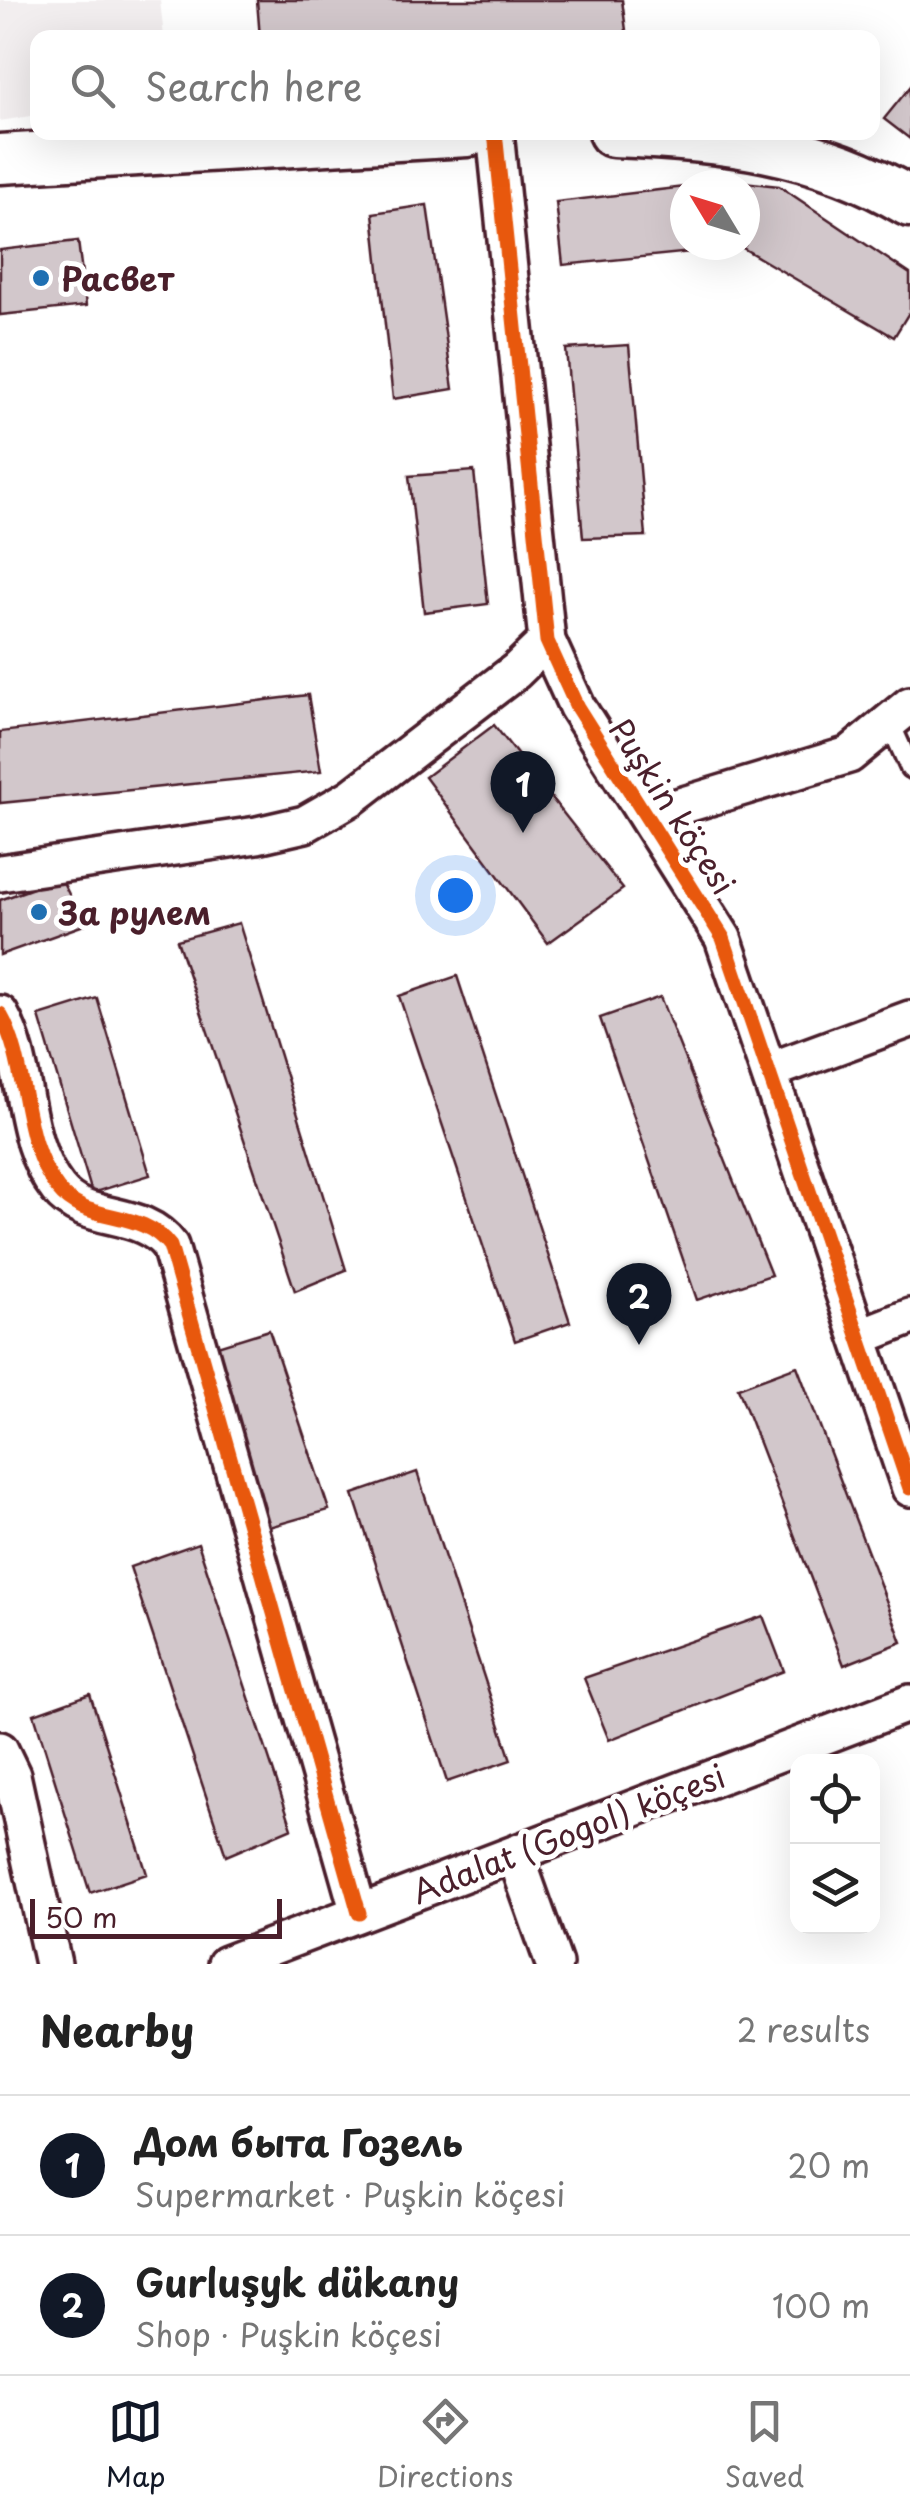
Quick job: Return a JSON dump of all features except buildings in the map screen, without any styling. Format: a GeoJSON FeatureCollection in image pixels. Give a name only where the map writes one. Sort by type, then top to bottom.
{"type":"FeatureCollection","features":[{"type":"Feature","properties":{"kind":"main road"},"geometry":{"type":"LineString","coordinates":[[0,158],[323,140]]}},
{"type":"Feature","properties":{"kind":"main road"},"geometry":{"type":"LineString","coordinates":[[723,140],[750,142],[820,159],[910,202]]}},
{"type":"Feature","properties":{"kind":"street","name":"Puşkin köçesi"},"geometry":{"type":"LineString","coordinates":[[496,140],[547,641],[577,707],[723,938],[910,1488]]}},
{"type":"Feature","properties":{"kind":"street"},"geometry":{"type":"LineString","coordinates":[[0,873],[257,836],[305,824],[352,797],[516,670],[547,641]]}},
{"type":"Feature","properties":{"kind":"street"},"geometry":{"type":"LineString","coordinates":[[647,816],[849,755],[899,713]]}},
{"type":"Feature","properties":{"kind":"street"},"geometry":{"type":"LineString","coordinates":[[0,1014],[36,1144],[58,1188],[80,1207],[142,1222],[160,1232],[170,1246],[359,1913]]}},
{"type":"Feature","properties":{"kind":"street"},"geometry":{"type":"LineString","coordinates":[[769,1071],[910,1019]]}},
{"type":"Feature","properties":{"kind":"street"},"geometry":{"type":"LineString","coordinates":[[859,1337],[910,1318]]}},
{"type":"Feature","properties":{"kind":"street","name":"Adalat (Gogol) köçesi"},"geometry":{"type":"LineString","coordinates":[[226,1964],[910,1703]]}},
{"type":"Feature","properties":{"kind":"street"},"geometry":{"type":"LineString","coordinates":[[0,1750],[12,1775],[53,1964]]}},
{"type":"Feature","properties":{"kind":"street"},"geometry":{"type":"LineString","coordinates":[[515,1854],[554,1964]]}},
{"type":"Feature","properties":{"kind":"lane"},"geometry":{"type":"LineString","coordinates":[[899,713],[910,768]]}},
{"type":"Feature","properties":{"kind":"shaded area"},"geometry":{"type":"Polygon","coordinates":[[[0,0],[160,0],[163,30],[30,30],[30,116],[0,121],[0,0]]]}},
{"type":"Feature","properties":{"kind":"cycle path"},"geometry":{"type":"LineString","coordinates":[[496,140],[547,641],[577,707],[723,938],[910,1488]]}},
{"type":"Feature","properties":{"kind":"cycle path"},"geometry":{"type":"LineString","coordinates":[[0,1014],[10,1034],[37,1148],[58,1189],[83,1208],[144,1226],[170,1246],[359,1913]]}},
{"type":"Feature","properties":{"kind":"place","name":"Расвет"},"geometry":{"type":"Point","coordinates":[41,278]}},
{"type":"Feature","properties":{"kind":"place","name":"Дом быта Гозель"},"geometry":{"type":"Point","coordinates":[523,833]}},
{"type":"Feature","properties":{"kind":"place","name":"За рулем"},"geometry":{"type":"Point","coordinates":[39,912]}},
{"type":"Feature","properties":{"kind":"place","name":"Gurluşyk dükany"},"geometry":{"type":"Point","coordinates":[639,1345]}}]}
